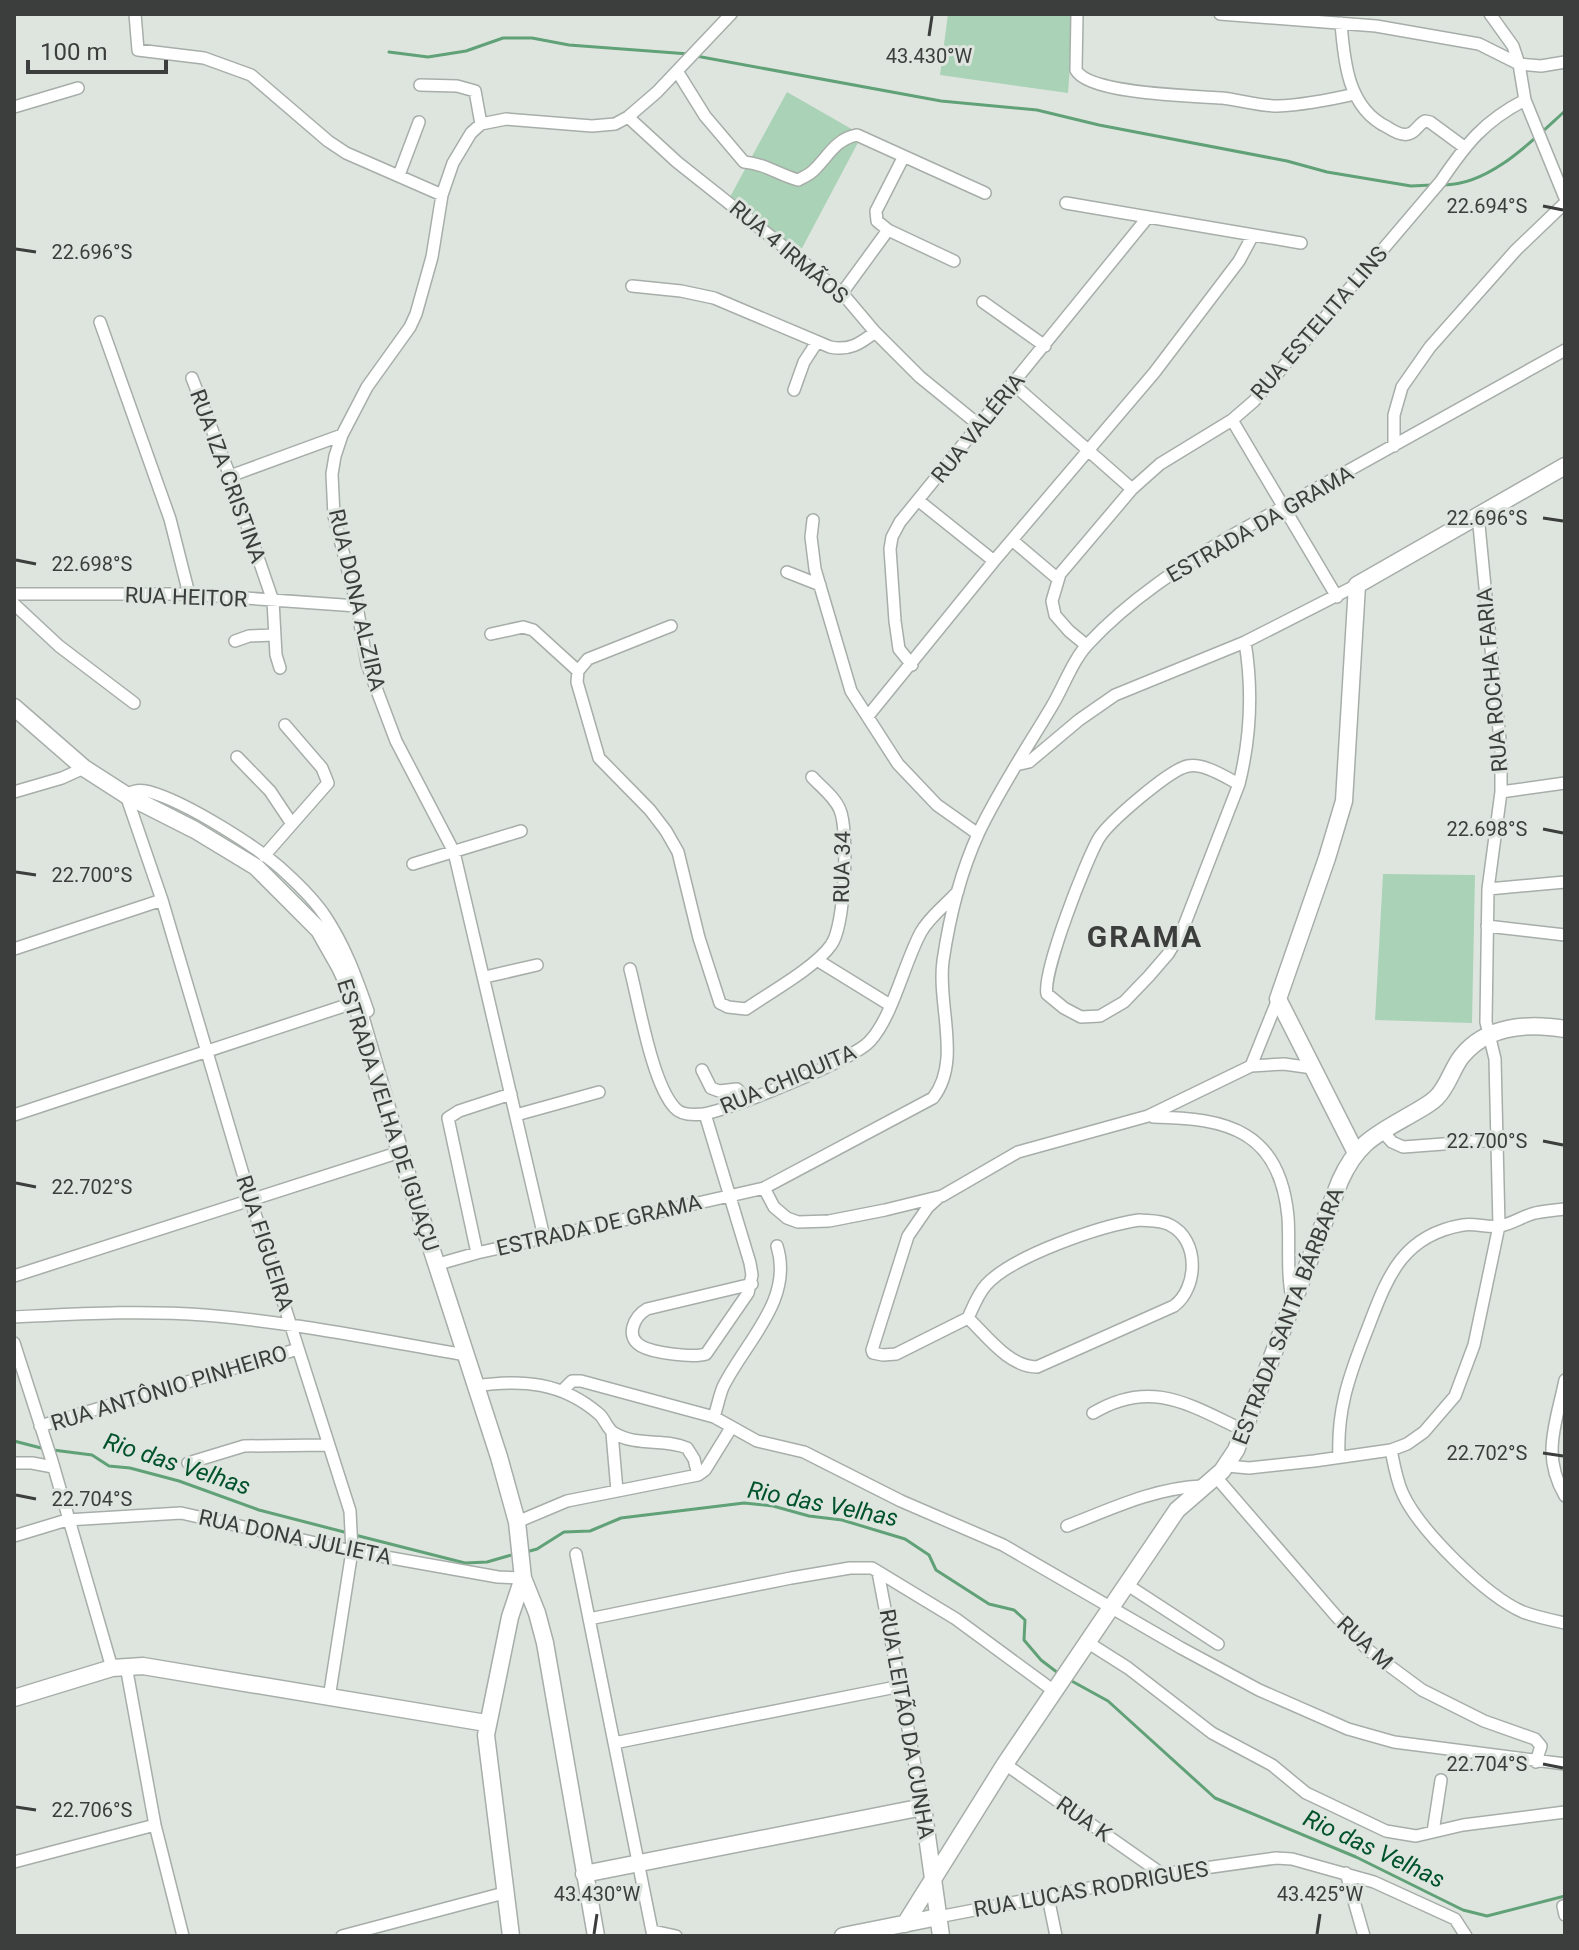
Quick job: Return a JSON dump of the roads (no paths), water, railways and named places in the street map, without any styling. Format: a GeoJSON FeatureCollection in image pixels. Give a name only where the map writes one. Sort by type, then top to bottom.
{"type":"FeatureCollection","features":[{"type":"Feature","properties":{"kind":"street"},"geometry":{"type":"LineString","coordinates":[[135,14],[138,50],[204,58],[251,75],[328,141],[366,163],[442,195]]}},
{"type":"Feature","properties":{"kind":"street"},"geometry":{"type":"LineString","coordinates":[[420,85],[457,86],[475,91],[481,124],[506,119],[592,126],[615,124],[628,117],[677,71],[731,14]]}},
{"type":"Feature","properties":{"kind":"street"},"geometry":{"type":"LineString","coordinates":[[1077,14],[1076,70],[1086,81],[1119,88],[1272,106],[1305,104],[1355,94]]}},
{"type":"Feature","properties":{"kind":"street"},"geometry":{"type":"LineString","coordinates":[[1220,14],[1376,26],[1465,41],[1492,49],[1519,64],[1541,66],[1565,62]]}},
{"type":"Feature","properties":{"kind":"street"},"geometry":{"type":"LineString","coordinates":[[1394,446],[1394,415],[1402,387],[1430,347],[1565,200],[1525,100],[1519,64],[1508,38],[1490,14]]}},
{"type":"Feature","properties":{"kind":"street"},"geometry":{"type":"LineString","coordinates":[[1341,23],[1344,64],[1355,94],[1372,116],[1394,131],[1410,134],[1420,124],[1430,122],[1464,147]]}},
{"type":"Feature","properties":{"kind":"street"},"geometry":{"type":"LineString","coordinates":[[677,71],[705,116],[744,162],[763,163],[779,175],[798,180],[814,171],[826,154],[845,137],[857,135],[985,193]]}},
{"type":"Feature","properties":{"kind":"street"},"geometry":{"type":"LineString","coordinates":[[14,107],[78,88]]}},
{"type":"Feature","properties":{"kind":"street","name":"RUA ESTELITA LINS"},"geometry":{"type":"LineString","coordinates":[[1058,579],[1132,489],[1183,448],[1232,420],[1269,385],[1437,185],[1464,147],[1487,122],[1525,100]]}},
{"type":"Feature","properties":{"kind":"street","name":"RUA 4 IRMÃOS"},"geometry":{"type":"LineString","coordinates":[[628,117],[677,162],[842,293],[920,377],[979,425]]}},
{"type":"Feature","properties":{"kind":"street"},"geometry":{"type":"LineString","coordinates":[[399,175],[419,122]]}},
{"type":"Feature","properties":{"kind":"street","name":"RUA DONA ALZIRA"},"geometry":{"type":"LineString","coordinates":[[481,124],[463,143],[442,195],[432,257],[416,314],[367,387],[342,435],[332,474],[334,516],[357,606],[371,681],[396,741],[454,852],[544,1237]]}},
{"type":"Feature","properties":{"kind":"street"},"geometry":{"type":"LineString","coordinates":[[903,158],[875,215],[877,221],[888,230],[954,261]]}},
{"type":"Feature","properties":{"kind":"street"},"geometry":{"type":"LineString","coordinates":[[1066,203],[1301,243]]}},
{"type":"Feature","properties":{"kind":"street","name":"RUA VALÉRIA"},"geometry":{"type":"LineString","coordinates":[[912,665],[899,649],[890,549],[892,537],[900,522],[1148,217]]}},
{"type":"Feature","properties":{"kind":"street"},"geometry":{"type":"LineString","coordinates":[[842,293],[888,230]]}},
{"type":"Feature","properties":{"kind":"street"},"geometry":{"type":"LineString","coordinates":[[868,716],[994,561],[1154,373],[1239,261],[1253,235]]}},
{"type":"Feature","properties":{"kind":"street"},"geometry":{"type":"LineString","coordinates":[[632,286],[714,298],[817,342],[842,349],[852,347],[875,332]]}},
{"type":"Feature","properties":{"kind":"street"},"geometry":{"type":"LineString","coordinates":[[983,302],[1045,346]]}},
{"type":"Feature","properties":{"kind":"street"},"geometry":{"type":"LineString","coordinates":[[100,322],[170,519],[189,594]]}},
{"type":"Feature","properties":{"kind":"street"},"geometry":{"type":"LineString","coordinates":[[794,390],[804,362],[817,342]]}},
{"type":"Feature","properties":{"kind":"street","name":"ESTRADA DA GRAMA"},"geometry":{"type":"LineString","coordinates":[[959,889],[978,834],[1086,645],[1120,614],[1178,568],[1564,352]]}},
{"type":"Feature","properties":{"kind":"street","name":"RUA IZA CRISTINA"},"geometry":{"type":"LineString","coordinates":[[192,378],[273,601],[280,668]]}},
{"type":"Feature","properties":{"kind":"street"},"geometry":{"type":"LineString","coordinates":[[1014,385],[1132,489]]}},
{"type":"Feature","properties":{"kind":"street"},"geometry":{"type":"LineString","coordinates":[[1232,420],[1337,597]]}},
{"type":"Feature","properties":{"kind":"street"},"geometry":{"type":"LineString","coordinates":[[230,476],[342,435]]}},
{"type":"Feature","properties":{"kind":"street"},"geometry":{"type":"LineString","coordinates":[[1016,765],[1029,762],[1079,720],[1115,695],[1245,642],[1337,597],[1565,466]]}},
{"type":"Feature","properties":{"kind":"street"},"geometry":{"type":"LineString","coordinates":[[919,501],[994,561]]}},
{"type":"Feature","properties":{"kind":"street","name":"RUA ROCHA FARIA"},"geometry":{"type":"LineString","coordinates":[[1391,1450],[1424,1432],[1455,1396],[1474,1345],[1499,1226],[1495,1059],[1486,1022],[1488,889],[1501,792],[1501,751],[1478,515]]}},
{"type":"Feature","properties":{"kind":"street"},"geometry":{"type":"LineString","coordinates":[[813,520],[813,556],[851,691],[898,764],[937,805],[978,834]]}},
{"type":"Feature","properties":{"kind":"street"},"geometry":{"type":"LineString","coordinates":[[1012,540],[1058,579],[1052,601],[1055,615],[1086,645]]}},
{"type":"Feature","properties":{"kind":"street"},"geometry":{"type":"LineString","coordinates":[[787,572],[820,585]]}},
{"type":"Feature","properties":{"kind":"street"},"geometry":{"type":"LineString","coordinates":[[1251,1066],[1278,999],[1344,801],[1357,585]]}},
{"type":"Feature","properties":{"kind":"street","name":"RUA HEITOR"},"geometry":{"type":"LineString","coordinates":[[14,594],[189,594],[357,606]]}},
{"type":"Feature","properties":{"kind":"street"},"geometry":{"type":"LineString","coordinates":[[14,604],[59,646],[134,703]]}},
{"type":"Feature","properties":{"kind":"street"},"geometry":{"type":"LineString","coordinates":[[491,634],[523,627],[533,630],[578,671],[588,659],[671,626]]}},
{"type":"Feature","properties":{"kind":"street"},"geometry":{"type":"LineString","coordinates":[[235,641],[249,636],[275,635]]}},
{"type":"Feature","properties":{"kind":"street"},"geometry":{"type":"LineString","coordinates":[[1239,784],[1190,765],[1162,780],[1111,824],[1099,838],[1072,904],[1047,977],[1047,994],[1081,1017],[1091,1018],[1111,1011],[1168,954],[1182,931],[1239,784],[1248,744],[1250,678],[1245,642]]}},
{"type":"Feature","properties":{"kind":"street","name":"RUA 34"},"geometry":{"type":"LineString","coordinates":[[578,671],[580,700],[599,758],[650,810],[678,852],[699,938],[720,1003],[728,1007],[746,1009],[817,960],[831,946],[839,927],[844,845],[841,812],[812,777]]}},
{"type":"Feature","properties":{"kind":"street","name":"ESTRADA VELHA DE IGUAÇU"},"geometry":{"type":"LineString","coordinates":[[14,707],[84,768],[126,795],[195,830],[256,867],[319,930],[362,1006],[400,1152],[499,1457],[518,1530],[522,1572],[545,1643],[596,1936]]}},
{"type":"Feature","properties":{"kind":"street"},"geometry":{"type":"LineString","coordinates":[[264,856],[317,798],[328,779],[285,725]]}},
{"type":"Feature","properties":{"kind":"street"},"geometry":{"type":"LineString","coordinates":[[237,757],[270,791],[292,824]]}},
{"type":"Feature","properties":{"kind":"street"},"geometry":{"type":"LineString","coordinates":[[14,792],[84,768]]}},
{"type":"Feature","properties":{"kind":"street"},"geometry":{"type":"LineString","coordinates":[[1501,792],[1565,783]]}},
{"type":"Feature","properties":{"kind":"street"},"geometry":{"type":"LineString","coordinates":[[14,1115],[207,1051],[362,1006],[350,958],[323,913],[286,873],[226,830],[149,792],[135,790],[126,795]]}},
{"type":"Feature","properties":{"kind":"street","name":"RUA FIGUEIRA"},"geometry":{"type":"LineString","coordinates":[[126,795],[162,900],[251,1201],[350,1511],[352,1549],[329,1698]]}},
{"type":"Feature","properties":{"kind":"street"},"geometry":{"type":"LineString","coordinates":[[413,864],[521,831]]}},
{"type":"Feature","properties":{"kind":"street"},"geometry":{"type":"LineString","coordinates":[[1488,889],[1565,882]]}},
{"type":"Feature","properties":{"kind":"street","name":"RUA CHIQUITA"},"geometry":{"type":"LineString","coordinates":[[630,969],[654,1064],[666,1093],[682,1113],[705,1114],[747,1100],[860,1050],[878,1029],[928,920],[959,889]]}},
{"type":"Feature","properties":{"kind":"street","name":"ESTRADA DE GRAMA"},"geometry":{"type":"LineString","coordinates":[[435,1265],[544,1237],[764,1188],[921,1106],[939,1090],[947,1063],[943,961],[959,889]]}},
{"type":"Feature","properties":{"kind":"street"},"geometry":{"type":"LineString","coordinates":[[14,949],[162,900]]}},
{"type":"Feature","properties":{"kind":"street"},"geometry":{"type":"LineString","coordinates":[[1487,926],[1565,935]]}},
{"type":"Feature","properties":{"kind":"street"},"geometry":{"type":"LineString","coordinates":[[817,960],[890,1005]]}},
{"type":"Feature","properties":{"kind":"street"},"geometry":{"type":"LineString","coordinates":[[485,977],[537,965]]}},
{"type":"Feature","properties":{"kind":"street"},"geometry":{"type":"LineString","coordinates":[[1278,999],[1355,1151],[1437,1098],[1463,1055],[1490,1035],[1528,1026],[1565,1029]]}},
{"type":"Feature","properties":{"kind":"street"},"geometry":{"type":"LineString","coordinates":[[968,1318],[1022,1366],[1037,1367],[1184,1299],[1189,1290],[1192,1257],[1185,1238],[1172,1226],[1148,1220],[1115,1224],[1003,1270],[986,1284],[968,1318],[896,1354],[873,1353],[908,1236],[928,1207],[942,1196],[1018,1152],[1111,1129],[1148,1116],[1251,1066],[1284,1064],[1313,1068]]}},
{"type":"Feature","properties":{"kind":"street"},"geometry":{"type":"LineString","coordinates":[[702,1070],[711,1088],[719,1091],[737,1089],[747,1100]]}},
{"type":"Feature","properties":{"kind":"street"},"geometry":{"type":"LineString","coordinates":[[516,1115],[599,1092]]}},
{"type":"Feature","properties":{"kind":"street"},"geometry":{"type":"LineString","coordinates":[[477,1253],[448,1118],[459,1111],[511,1094]]}},
{"type":"Feature","properties":{"kind":"street"},"geometry":{"type":"LineString","coordinates":[[705,1114],[750,1263],[752,1284],[706,1354],[693,1357],[644,1348],[636,1342],[633,1335],[636,1319],[647,1309],[752,1284]]}},
{"type":"Feature","properties":{"kind":"street"},"geometry":{"type":"LineString","coordinates":[[1148,1116],[1196,1118],[1221,1123],[1240,1130],[1259,1145],[1277,1170],[1284,1190],[1288,1219],[1288,1283],[1294,1304]]}},
{"type":"Feature","properties":{"kind":"street"},"geometry":{"type":"LineString","coordinates":[[1383,1132],[1392,1142],[1403,1147],[1497,1140]]}},
{"type":"Feature","properties":{"kind":"street","name":"ESTRADA SANTA BÁRBARA"},"geometry":{"type":"LineString","coordinates":[[905,1924],[1005,1764],[1177,1510],[1215,1476],[1245,1431],[1340,1181],[1355,1151]]}},
{"type":"Feature","properties":{"kind":"street"},"geometry":{"type":"LineString","coordinates":[[14,1276],[400,1152]]}},
{"type":"Feature","properties":{"kind":"street"},"geometry":{"type":"LineString","coordinates":[[764,1188],[774,1207],[787,1218],[810,1223],[942,1196]]}},
{"type":"Feature","properties":{"kind":"street"},"geometry":{"type":"LineString","coordinates":[[1339,1457],[1340,1411],[1352,1370],[1388,1277],[1398,1260],[1419,1243],[1445,1229],[1468,1224],[1499,1226],[1534,1213],[1565,1209]]}},
{"type":"Feature","properties":{"kind":"street"},"geometry":{"type":"LineString","coordinates":[[714,1417],[723,1389],[770,1312],[779,1290],[782,1262],[777,1246]]}},
{"type":"Feature","properties":{"kind":"street"},"geometry":{"type":"LineString","coordinates":[[14,1317],[203,1315],[465,1355]]}},
{"type":"Feature","properties":{"kind":"street"},"geometry":{"type":"LineString","coordinates":[[14,1343],[53,1464],[67,1520],[119,1667],[183,1936]]}},
{"type":"Feature","properties":{"kind":"street","name":"RUA ANTÔNIO PINHEIRO"},"geometry":{"type":"LineString","coordinates":[[41,1430],[298,1349]]}},
{"type":"Feature","properties":{"kind":"street"},"geometry":{"type":"LineString","coordinates":[[1565,1380],[1552,1443],[1551,1464],[1555,1480],[1565,1496]]}},
{"type":"Feature","properties":{"kind":"street"},"geometry":{"type":"LineString","coordinates":[[563,1390],[572,1381],[581,1381],[714,1417],[757,1441],[804,1452],[901,1501],[1003,1545],[1259,1690],[1348,1729],[1394,1742],[1565,1764]]}},
{"type":"Feature","properties":{"kind":"street"},"geometry":{"type":"LineString","coordinates":[[475,1386],[526,1383],[563,1390],[601,1416],[612,1433],[617,1491]]}},
{"type":"Feature","properties":{"kind":"street"},"geometry":{"type":"LineString","coordinates":[[1093,1413],[1113,1401],[1134,1396],[1158,1396],[1176,1400],[1245,1431]]}},
{"type":"Feature","properties":{"kind":"street"},"geometry":{"type":"LineString","coordinates":[[518,1530],[567,1501],[698,1475],[705,1470],[731,1428]]}},
{"type":"Feature","properties":{"kind":"street"},"geometry":{"type":"LineString","coordinates":[[612,1433],[631,1440],[687,1448],[698,1475]]}},
{"type":"Feature","properties":{"kind":"street"},"geometry":{"type":"LineString","coordinates":[[188,1463],[244,1446],[327,1445]]}},
{"type":"Feature","properties":{"kind":"street"},"geometry":{"type":"LineString","coordinates":[[1067,1526],[1134,1500],[1249,1468],[1391,1450],[1403,1494],[1416,1515],[1448,1552],[1507,1603],[1524,1612],[1565,1623]]}},
{"type":"Feature","properties":{"kind":"street"},"geometry":{"type":"LineString","coordinates":[[14,1463],[53,1464]]}},
{"type":"Feature","properties":{"kind":"street","name":"RUA M"},"geometry":{"type":"LineString","coordinates":[[1215,1476],[1368,1650],[1422,1690],[1484,1721],[1535,1739],[1541,1746],[1536,1762]]}},
{"type":"Feature","properties":{"kind":"street","name":"RUA DONA JULIETA"},"geometry":{"type":"LineString","coordinates":[[14,1536],[67,1520],[181,1513],[498,1577],[522,1572]]}},
{"type":"Feature","properties":{"kind":"street"},"geometry":{"type":"LineString","coordinates":[[576,1554],[653,1934],[676,1936]]}},
{"type":"Feature","properties":{"kind":"street"},"geometry":{"type":"LineString","coordinates":[[589,1619],[850,1568],[872,1568],[956,1619],[1055,1689]]}},
{"type":"Feature","properties":{"kind":"street","name":"ESTRADA VELHA DE IGUAÇU"},"geometry":{"type":"LineString","coordinates":[[511,1936],[487,1756],[486,1723],[522,1572]]}},
{"type":"Feature","properties":{"kind":"street","name":"RUA LEITÃO DA CUNHA"},"geometry":{"type":"LineString","coordinates":[[878,1572],[923,1807],[941,1936]]}},
{"type":"Feature","properties":{"kind":"street"},"geometry":{"type":"LineString","coordinates":[[1126,1584],[1218,1644]]}},
{"type":"Feature","properties":{"kind":"street"},"geometry":{"type":"LineString","coordinates":[[510,1617],[523,1608],[537,1613]]}},
{"type":"Feature","properties":{"kind":"street"},"geometry":{"type":"LineString","coordinates":[[1087,1642],[1128,1668],[1212,1733],[1272,1765],[1317,1799],[1400,1836],[1565,1812]]}},
{"type":"Feature","properties":{"kind":"street"},"geometry":{"type":"LineString","coordinates":[[14,1698],[119,1667],[143,1666],[486,1723]]}},
{"type":"Feature","properties":{"kind":"street"},"geometry":{"type":"LineString","coordinates":[[614,1743],[901,1686]]}},
{"type":"Feature","properties":{"kind":"street","name":"RUA K"},"geometry":{"type":"LineString","coordinates":[[1005,1764],[1162,1874]]}},
{"type":"Feature","properties":{"kind":"street"},"geometry":{"type":"LineString","coordinates":[[1433,1832],[1441,1780]]}},
{"type":"Feature","properties":{"kind":"street"},"geometry":{"type":"LineString","coordinates":[[584,1874],[923,1807]]}},
{"type":"Feature","properties":{"kind":"street"},"geometry":{"type":"LineString","coordinates":[[14,1862],[155,1825]]}},
{"type":"Feature","properties":{"kind":"street","name":"RUA LUCAS RODRIGUES"},"geometry":{"type":"LineString","coordinates":[[843,1936],[1162,1874],[1253,1861],[1292,1859],[1374,1882],[1449,1915],[1460,1924],[1466,1936]]}},
{"type":"Feature","properties":{"kind":"street"},"geometry":{"type":"LineString","coordinates":[[1346,1873],[1364,1936]]}},
{"type":"Feature","properties":{"kind":"street"},"geometry":{"type":"LineString","coordinates":[[342,1936],[504,1893]]}},
{"type":"Feature","properties":{"kind":"street"},"geometry":{"type":"LineString","coordinates":[[1048,1897],[1056,1936]]}},
{"type":"Feature","properties":{"kind":"waterway"},"geometry":{"type":"LineString","coordinates":[[389,52],[428,57],[466,51],[503,38],[532,38],[569,45],[689,54]]}},
{"type":"Feature","properties":{"kind":"waterway"},"geometry":{"type":"LineString","coordinates":[[696,56],[941,101],[1037,110],[1327,172],[1411,186],[1432,185]]}},
{"type":"Feature","properties":{"kind":"waterway"},"geometry":{"type":"LineString","coordinates":[[1444,185],[1478,178],[1494,169],[1525,147],[1565,111]]}},
{"type":"Feature","properties":{"kind":"waterway","name":"Rio das Velhas"},"geometry":{"type":"LineString","coordinates":[[14,1441],[45,1449]]}},
{"type":"Feature","properties":{"kind":"waterway","name":"Rio das Velhas"},"geometry":{"type":"LineString","coordinates":[[53,1450],[92,1455],[109,1466],[130,1468],[179,1481],[259,1510],[348,1533]]}},
{"type":"Feature","properties":{"kind":"waterway","name":"Rio das Velhas"},"geometry":{"type":"LineString","coordinates":[[526,1552],[537,1549],[564,1532],[590,1531],[621,1518],[744,1503],[842,1520],[905,1539],[929,1555],[936,1570],[989,1604],[1014,1610],[1025,1620],[1024,1640],[1041,1660],[1058,1673]]}},
{"type":"Feature","properties":{"kind":"waterway","name":"Rio das Velhas"},"geometry":{"type":"LineString","coordinates":[[355,1535],[465,1563],[487,1562],[515,1554]]}},
{"type":"Feature","properties":{"kind":"waterway","name":"Rio das Velhas"},"geometry":{"type":"LineString","coordinates":[[1068,1679],[1108,1701],[1215,1798],[1356,1857],[1463,1910],[1487,1916],[1565,1896]]}},
{"type":"Feature","properties":{"kind":"district","name":"GRAMA"},"geometry":{"type":"Point","coordinates":[1145,936]}}]}
